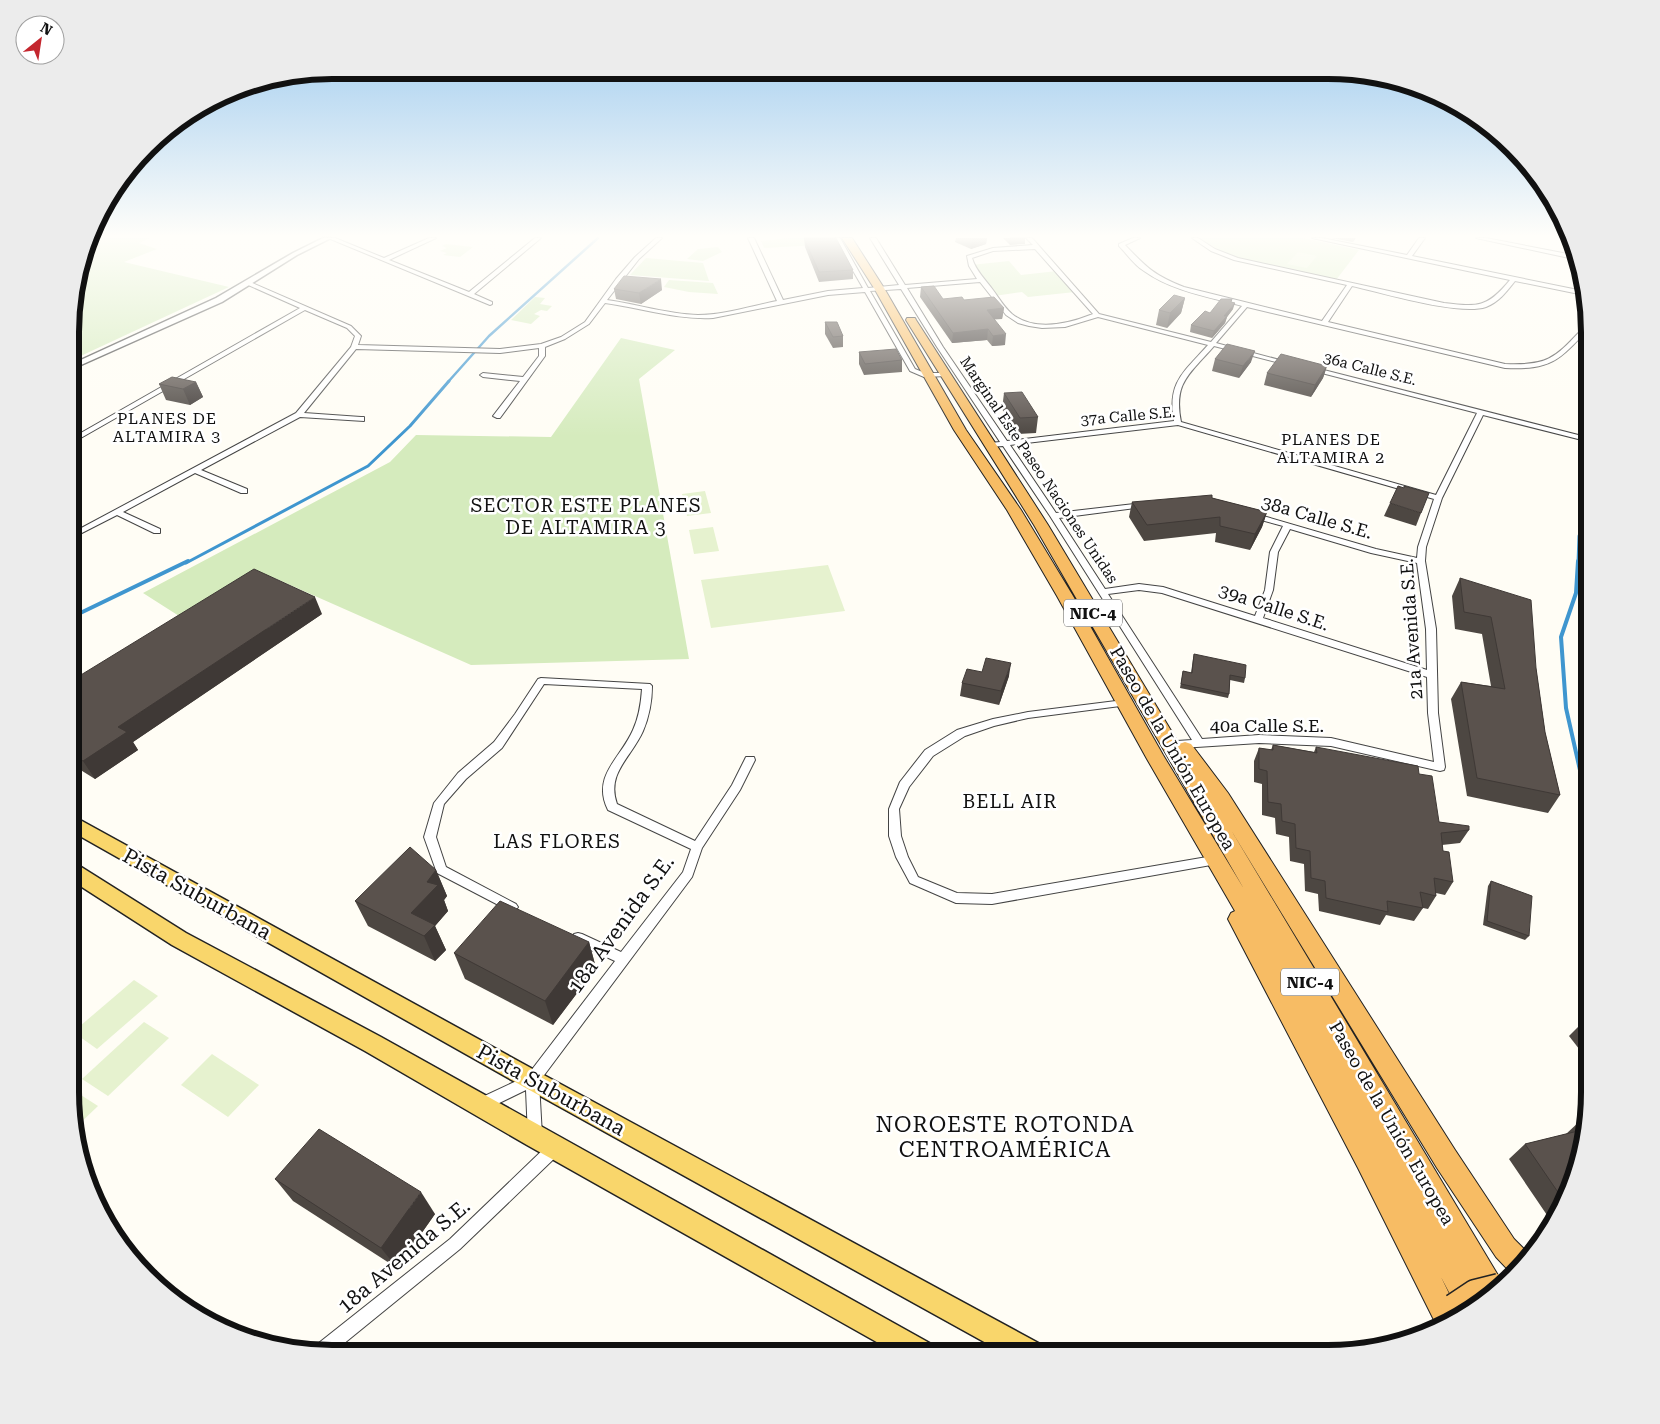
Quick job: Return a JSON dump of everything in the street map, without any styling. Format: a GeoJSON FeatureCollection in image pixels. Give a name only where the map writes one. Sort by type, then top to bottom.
{"type":"FeatureCollection","features":[{"type":"Feature","properties":{"kind":"highway","name":"Paseo de la Unión Europea"},"geometry":{"type":"LineString","coordinates":[[895,304],[937,375],[990,445],[1041,525],[1135,702],[1181,818],[1207,862],[1367,1159],[1453,1312]]}},
{"type":"Feature","properties":{"kind":"highway","name":"Paseo de la Unión Europea"},"geometry":{"type":"LineString","coordinates":[[937,375],[960,430],[1014,510],[1065,596],[1135,702],[1489,1287]]}},
{"type":"Feature","properties":{"kind":"highway"},"geometry":{"type":"LineString","coordinates":[[1135,702],[1190,743],[1226,807],[1446,1159],[1505,1248],[1516,1261]]}},
{"type":"Feature","properties":{"kind":"highway","name":"Paseo de la Unión Europea"},"geometry":{"type":"LineString","coordinates":[[1156,759],[1279,966],[1448,1265],[1454,1312]]}},
{"type":"Feature","properties":{"kind":"highway"},"geometry":{"type":"LineString","coordinates":[[1456,1310],[1469,1294],[1477,1290],[1487,1289]]}},
{"type":"Feature","properties":{"kind":"main road","name":"Pista Suburbana"},"geometry":{"type":"LineString","coordinates":[[79,826],[532,1080],[1017,1345]]}},
{"type":"Feature","properties":{"kind":"main road"},"geometry":{"type":"LineString","coordinates":[[79,875],[179,939],[373,1044],[535,1137],[908,1345]]}},
{"type":"Feature","properties":{"kind":"street"},"geometry":{"type":"LineString","coordinates":[[79,364],[209,304]]}},
{"type":"Feature","properties":{"kind":"street"},"geometry":{"type":"LineString","coordinates":[[79,532],[299,415],[354,347],[358,336],[355,332],[297,304]]}},
{"type":"Feature","properties":{"kind":"street"},"geometry":{"type":"LineString","coordinates":[[354,347],[520,350],[542,346],[577,331],[587,323],[601,304]]}},
{"type":"Feature","properties":{"kind":"street"},"geometry":{"type":"LineString","coordinates":[[620,304],[680,317],[695,318],[773,304]]}},
{"type":"Feature","properties":{"kind":"street"},"geometry":{"type":"LineString","coordinates":[[875,304],[912,370],[919,374],[937,375]]}},
{"type":"Feature","properties":{"kind":"street","name":"Marginal Este Paseo Naciones Unidas"},"geometry":{"type":"LineString","coordinates":[[913,304],[1103,592],[1190,743]]}},
{"type":"Feature","properties":{"kind":"street"},"geometry":{"type":"LineString","coordinates":[[1001,304],[1010,315],[1025,323],[1047,326],[1073,324],[1097,315]]}},
{"type":"Feature","properties":{"kind":"street"},"geometry":{"type":"LineString","coordinates":[[1088,304],[1097,315],[1294,364]]}},
{"type":"Feature","properties":{"kind":"street"},"geometry":{"type":"LineString","coordinates":[[1324,323],[1337,304]]}},
{"type":"Feature","properties":{"kind":"street"},"geometry":{"type":"LineString","coordinates":[[1441,304],[1469,308],[1491,304]]}},
{"type":"Feature","properties":{"kind":"street"},"geometry":{"type":"LineString","coordinates":[[1178,423],[1175,409],[1177,388],[1180,381],[1246,305],[1505,366],[1544,365],[1555,360],[1581,333]]}},
{"type":"Feature","properties":{"kind":"street"},"geometry":{"type":"LineString","coordinates":[[79,437],[305,308]]}},
{"type":"Feature","properties":{"kind":"street"},"geometry":{"type":"LineString","coordinates":[[497,416],[542,356],[542,346]]}},
{"type":"Feature","properties":{"kind":"street","name":"36a Calle S.E."},"geometry":{"type":"LineString","coordinates":[[1302,366],[1581,438]]}},
{"type":"Feature","properties":{"kind":"street"},"geometry":{"type":"LineString","coordinates":[[483,375],[525,379]]}},
{"type":"Feature","properties":{"kind":"street","name":"21a Avenida S.E."},"geometry":{"type":"LineString","coordinates":[[1440,767],[1433,713],[1431,629],[1421,561],[1422,547],[1438,498],[1481,412]]}},
{"type":"Feature","properties":{"kind":"street"},"geometry":{"type":"LineString","coordinates":[[299,415],[361,419]]}},
{"type":"Feature","properties":{"kind":"street","name":"37a Calle S.E."},"geometry":{"type":"LineString","coordinates":[[990,445],[1178,423],[1438,498]]}},
{"type":"Feature","properties":{"kind":"street"},"geometry":{"type":"LineString","coordinates":[[196,471],[244,492]]}},
{"type":"Feature","properties":{"kind":"street"},"geometry":{"type":"LineString","coordinates":[[1054,516],[1150,504]]}},
{"type":"Feature","properties":{"kind":"street"},"geometry":{"type":"LineString","coordinates":[[117,512],[158,531]]}},
{"type":"Feature","properties":{"kind":"street","name":"38a Calle S.E."},"geometry":{"type":"LineString","coordinates":[[1243,512],[1374,551],[1421,561]]}},
{"type":"Feature","properties":{"kind":"street"},"geometry":{"type":"LineString","coordinates":[[1258,619],[1269,590],[1274,552],[1288,526]]}},
{"type":"Feature","properties":{"kind":"street","name":"39a Calle S.E."},"geometry":{"type":"LineString","coordinates":[[1103,592],[1139,587],[1163,590],[1432,675]]}},
{"type":"Feature","properties":{"kind":"street"},"geometry":{"type":"LineString","coordinates":[[519,910],[441,870],[430,837],[439,803],[462,776],[498,745],[519,716],[541,680],[647,686],[646,706],[637,733],[608,781],[606,795],[612,807],[697,847]]}},
{"type":"Feature","properties":{"kind":"street"},"geometry":{"type":"LineString","coordinates":[[1135,702],[1028,715],[993,723],[961,734],[929,753],[904,785],[894,809],[895,836],[902,857],[914,880],[956,898],[992,899],[1207,862]]}},
{"type":"Feature","properties":{"kind":"street","name":"40a Calle S.E."},"geometry":{"type":"LineString","coordinates":[[1190,743],[1259,739],[1331,742],[1440,767]]}},
{"type":"Feature","properties":{"kind":"street","name":"18a Avenida S.E."},"geometry":{"type":"LineString","coordinates":[[480,1106],[532,1080],[688,874],[697,847],[736,787],[750,760]]}},
{"type":"Feature","properties":{"kind":"street"},"geometry":{"type":"LineString","coordinates":[[571,935],[623,959]]}},
{"type":"Feature","properties":{"kind":"street"},"geometry":{"type":"LineString","coordinates":[[532,1080],[535,1137]]}},
{"type":"Feature","properties":{"kind":"street","name":"18a Avenida S.E."},"geometry":{"type":"LineString","coordinates":[[330,1345],[454,1244],[555,1148]]}},
{"type":"Feature","properties":{"kind":"green space"},"geometry":{"type":"Polygon","coordinates":[[[80,304],[191,304],[79,357],[80,304]]]}},
{"type":"Feature","properties":{"kind":"green space"},"geometry":{"type":"Polygon","coordinates":[[[527,304],[552,306],[547,311],[541,310],[534,314],[540,316],[531,324],[511,320],[527,304]]]}},
{"type":"Feature","properties":{"kind":"green space"},"geometry":{"type":"Polygon","coordinates":[[[621,338],[675,350],[639,379],[689,659],[471,665],[272,577],[190,623],[143,593],[390,462],[416,435],[551,437],[621,338]]]}},
{"type":"Feature","properties":{"kind":"green space"},"geometry":{"type":"Polygon","coordinates":[[[705,491],[711,513],[687,516],[682,494],[705,491]]]}},
{"type":"Feature","properties":{"kind":"green space"},"geometry":{"type":"Polygon","coordinates":[[[713,527],[719,551],[694,554],[689,530],[713,527]]]}},
{"type":"Feature","properties":{"kind":"green space"},"geometry":{"type":"Polygon","coordinates":[[[828,565],[845,611],[711,628],[701,580],[828,565]]]}},
{"type":"Feature","properties":{"kind":"green space"},"geometry":{"type":"Polygon","coordinates":[[[134,980],[158,996],[97,1049],[79,1036],[79,1027],[134,980]]]}},
{"type":"Feature","properties":{"kind":"green space"},"geometry":{"type":"Polygon","coordinates":[[[144,1022],[169,1038],[108,1096],[82,1079],[144,1022]]]}},
{"type":"Feature","properties":{"kind":"green space"},"geometry":{"type":"Polygon","coordinates":[[[212,1054],[259,1085],[228,1117],[181,1085],[212,1054]]]}},
{"type":"Feature","properties":{"kind":"green space"},"geometry":{"type":"Polygon","coordinates":[[[79,1094],[98,1106],[81,1123],[79,1094]]]}},
{"type":"Feature","properties":{"kind":"building"},"geometry":{"type":"Polygon","coordinates":[[[933,304],[1001,304],[1004,308],[987,310],[1006,334],[993,336],[988,329],[953,333],[933,304]]]}},
{"type":"Feature","properties":{"kind":"building"},"geometry":{"type":"Polygon","coordinates":[[[1165,304],[1179,304],[1170,313],[1159,310],[1165,304]]]}},
{"type":"Feature","properties":{"kind":"building"},"geometry":{"type":"Polygon","coordinates":[[[1217,304],[1234,304],[1214,331],[1191,325],[1205,311],[1210,313],[1217,304]]]}},
{"type":"Feature","properties":{"kind":"building"},"geometry":{"type":"Polygon","coordinates":[[[825,322],[837,322],[843,336],[833,337],[825,322]]]}},
{"type":"Feature","properties":{"kind":"building"},"geometry":{"type":"Polygon","coordinates":[[[1227,344],[1255,351],[1243,366],[1215,359],[1227,344]]]}},
{"type":"Feature","properties":{"kind":"building"},"geometry":{"type":"Polygon","coordinates":[[[896,349],[902,360],[865,364],[859,352],[896,349]]]}},
{"type":"Feature","properties":{"kind":"building"},"geometry":{"type":"Polygon","coordinates":[[[1281,354],[1327,366],[1315,385],[1267,373],[1281,354]]]}},
{"type":"Feature","properties":{"kind":"building"},"geometry":{"type":"Polygon","coordinates":[[[172,377],[196,382],[183,389],[159,384],[172,377]]]}},
{"type":"Feature","properties":{"kind":"building"},"geometry":{"type":"Polygon","coordinates":[[[1022,392],[1038,417],[1020,418],[1004,393],[1022,392]]]}},
{"type":"Feature","properties":{"kind":"building"},"geometry":{"type":"Polygon","coordinates":[[[1398,486],[1429,493],[1421,513],[1390,503],[1398,486]]]}},
{"type":"Feature","properties":{"kind":"building"},"geometry":{"type":"Polygon","coordinates":[[[1212,495],[1212,498],[1267,512],[1255,534],[1220,526],[1220,517],[1147,525],[1132,502],[1212,495]]]}},
{"type":"Feature","properties":{"kind":"building"},"geometry":{"type":"Polygon","coordinates":[[[254,569],[315,597],[118,727],[127,732],[83,761],[79,759],[79,676],[254,569]]]}},
{"type":"Feature","properties":{"kind":"building"},"geometry":{"type":"Polygon","coordinates":[[[1460,578],[1531,600],[1536,668],[1545,732],[1560,795],[1477,778],[1461,682],[1505,689],[1491,617],[1464,612],[1460,578]]]}},
{"type":"Feature","properties":{"kind":"building"},"geometry":{"type":"Polygon","coordinates":[[[1194,654],[1246,665],[1245,678],[1230,675],[1229,694],[1181,684],[1183,671],[1192,673],[1194,654]]]}},
{"type":"Feature","properties":{"kind":"building"},"geometry":{"type":"Polygon","coordinates":[[[986,658],[1011,663],[1001,691],[962,683],[967,669],[982,672],[986,658]]]}},
{"type":"Feature","properties":{"kind":"building"},"geometry":{"type":"Polygon","coordinates":[[[1273,745],[1317,753],[1316,747],[1418,766],[1419,774],[1432,776],[1439,822],[1469,826],[1469,830],[1441,833],[1443,851],[1449,852],[1453,882],[1434,878],[1436,896],[1420,892],[1423,908],[1387,901],[1388,912],[1326,898],[1325,881],[1311,878],[1310,851],[1296,848],[1295,824],[1282,821],[1281,804],[1268,802],[1267,771],[1259,769],[1259,748],[1273,750],[1273,745]]]}},
{"type":"Feature","properties":{"kind":"building"},"geometry":{"type":"Polygon","coordinates":[[[410,847],[436,870],[427,882],[438,885],[411,913],[435,925],[424,936],[355,901],[410,847]]]}},
{"type":"Feature","properties":{"kind":"building"},"geometry":{"type":"Polygon","coordinates":[[[1491,881],[1532,896],[1529,936],[1487,921],[1491,881]]]}},
{"type":"Feature","properties":{"kind":"building"},"geometry":{"type":"Polygon","coordinates":[[[500,901],[589,942],[545,1001],[454,953],[500,901]]]}},
{"type":"Feature","properties":{"kind":"building"},"geometry":{"type":"Polygon","coordinates":[[[319,1129],[421,1192],[381,1248],[275,1179],[319,1129]]]}},
{"type":"Feature","properties":{"kind":"building"},"geometry":{"type":"Polygon","coordinates":[[[1578,1131],[1573,1158],[1559,1194],[1525,1144],[1578,1131]]]}},
{"type":"Feature","properties":{"kind":"waterway"},"geometry":{"type":"LineString","coordinates":[[448,382],[489,336],[524,304]]}},
{"type":"Feature","properties":{"kind":"waterway"},"geometry":{"type":"LineString","coordinates":[[186,563],[368,466],[410,426],[449,381]]}},
{"type":"Feature","properties":{"kind":"waterway"},"geometry":{"type":"LineString","coordinates":[[1578,563],[1581,531]]}},
{"type":"Feature","properties":{"kind":"waterway"},"geometry":{"type":"LineString","coordinates":[[79,614],[188,561]]}},
{"type":"Feature","properties":{"kind":"waterway"},"geometry":{"type":"LineString","coordinates":[[1578,561],[1576,593],[1561,637],[1566,708],[1581,775]]}},
{"type":"Feature","properties":{"kind":"district","name":"PLANES DE ALTAMIRA 3"},"geometry":{"type":"Point","coordinates":[167,427]}},
{"type":"Feature","properties":{"kind":"district","name":"PLANES DE ALTAMIRA 2"},"geometry":{"type":"Point","coordinates":[1331,448]}},
{"type":"Feature","properties":{"kind":"district","name":"SECTOR ESTE PLANES DE ALTAMIRA 3"},"geometry":{"type":"Point","coordinates":[586,516]}},
{"type":"Feature","properties":{"kind":"district","name":"BELL AIR"},"geometry":{"type":"Point","coordinates":[1010,801]}},
{"type":"Feature","properties":{"kind":"district","name":"LAS FLORES"},"geometry":{"type":"Point","coordinates":[557,841]}},
{"type":"Feature","properties":{"kind":"district","name":"NOROESTE ROTONDA CENTROAMÉRICA"},"geometry":{"type":"Point","coordinates":[1005,1136]}}]}
